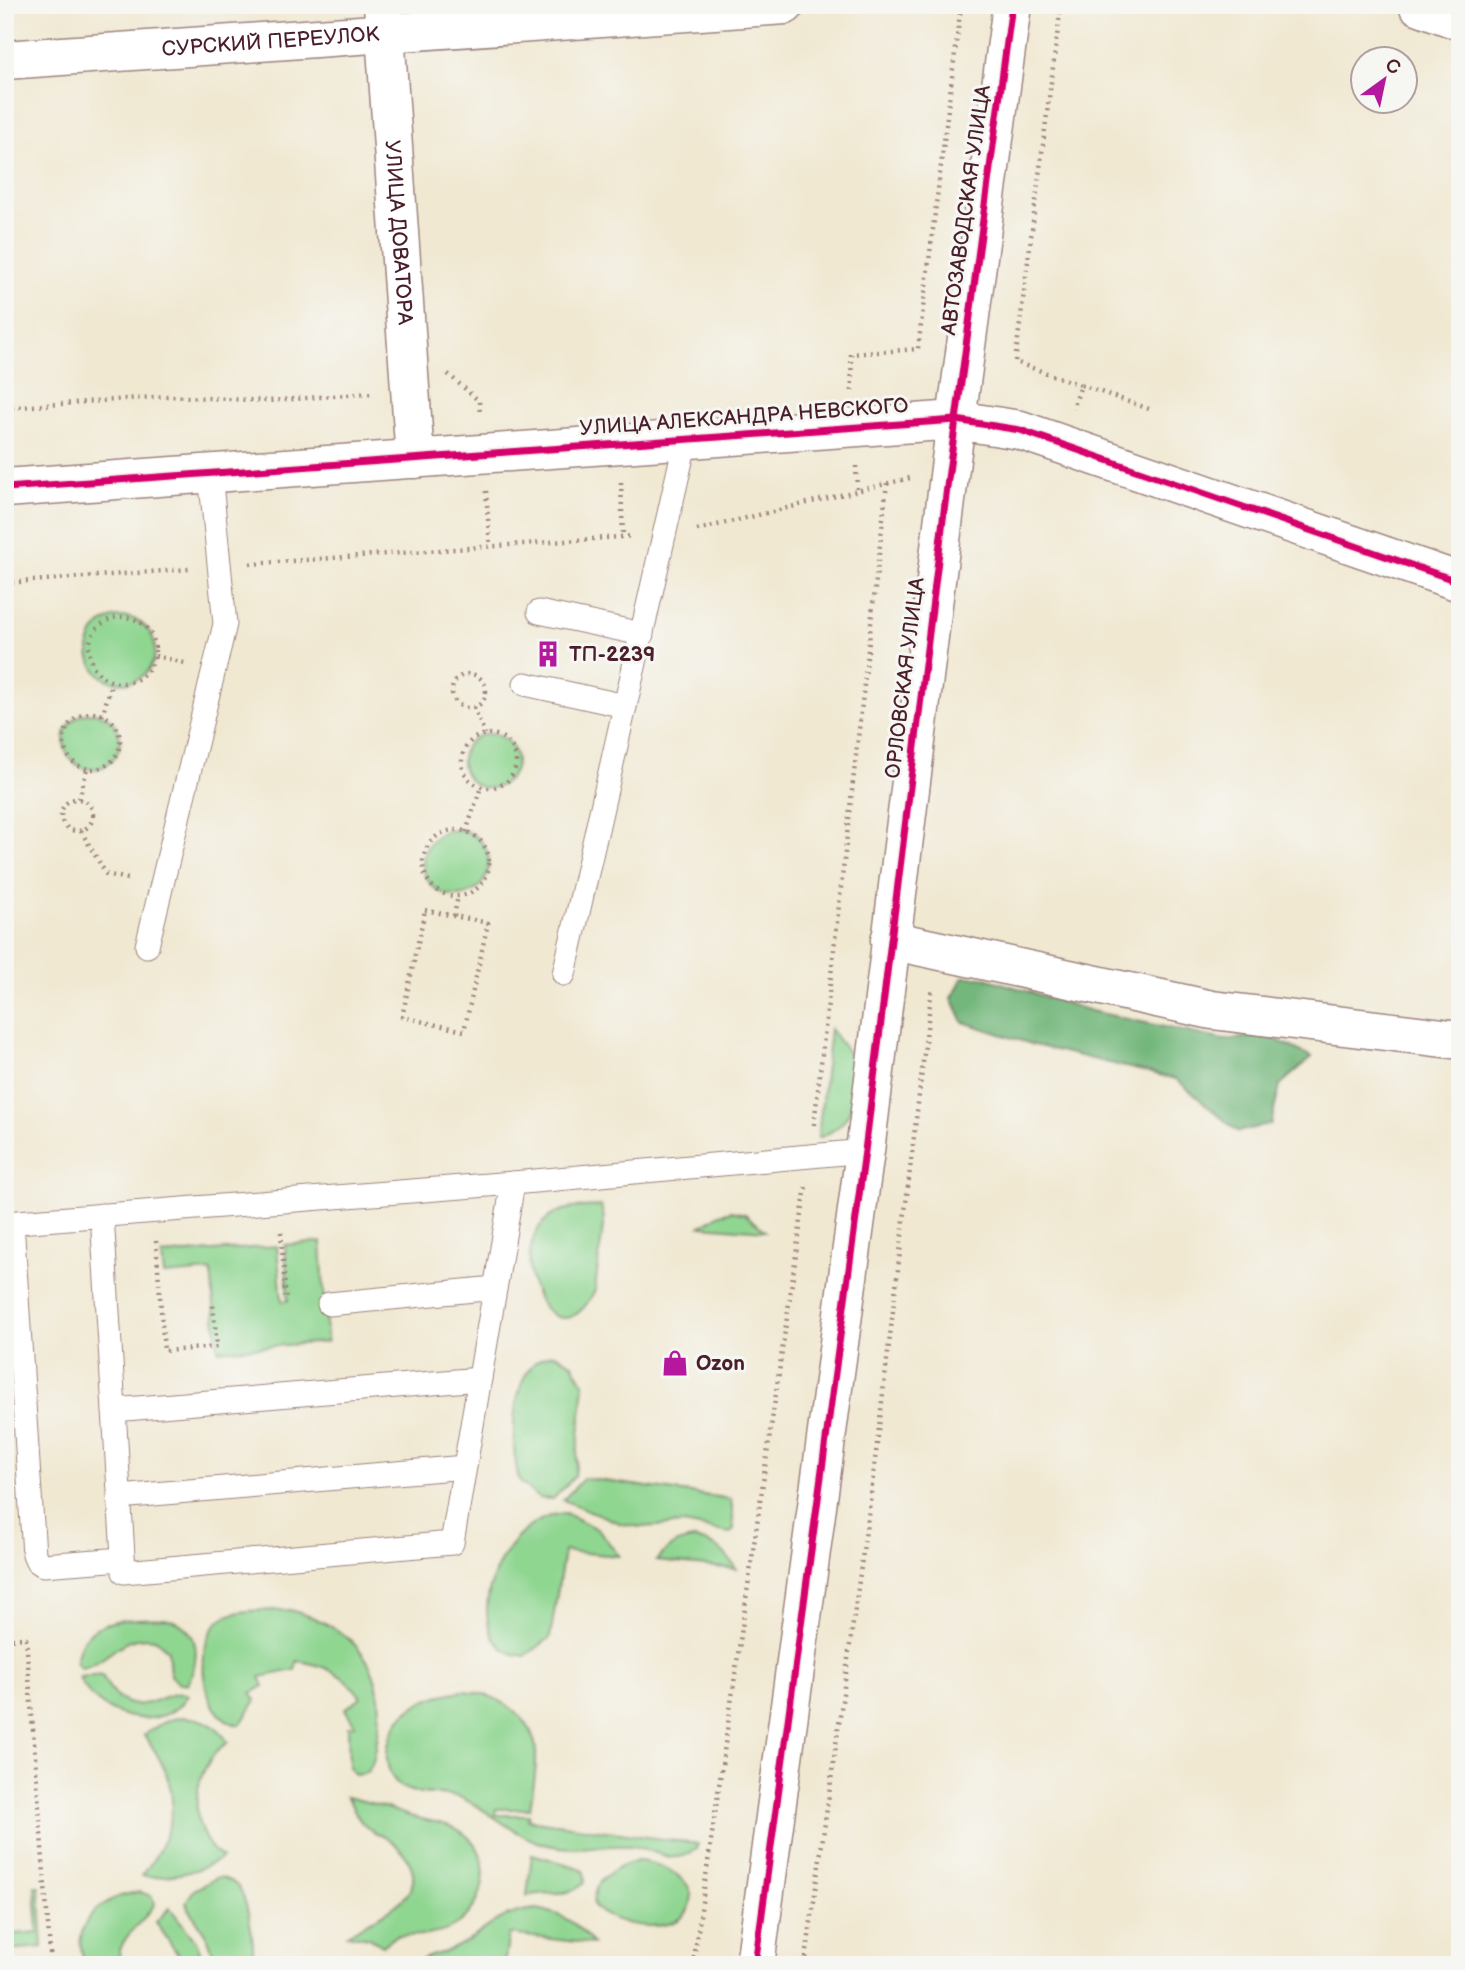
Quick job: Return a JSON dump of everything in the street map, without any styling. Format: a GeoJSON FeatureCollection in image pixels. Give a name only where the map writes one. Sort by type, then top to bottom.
{"type":"FeatureCollection","features":[{"type":"Feature","properties":{"kind":"street","name":"СУРСКИЙ ПЕРЕУЛОК"},"geometry":{"type":"LineString","coordinates":[[5,60],[384,19],[785,5]]}},
{"type":"Feature","properties":{"kind":"street","name":"АВТОЗАВОДСКАЯ УЛИЦА"},"geometry":{"type":"LineString","coordinates":[[956,419],[1012,5]]}},
{"type":"Feature","properties":{"kind":"street"},"geometry":{"type":"LineString","coordinates":[[1418,5],[1460,21]]}},
{"type":"Feature","properties":{"kind":"street","name":"УЛИЦА ДОВАТОРА"},"geometry":{"type":"LineString","coordinates":[[384,19],[415,459]]}},
{"type":"Feature","properties":{"kind":"street","name":"УЛИЦА АЛЕКСАНДРА НЕВСКОГО"},"geometry":{"type":"LineString","coordinates":[[5,488],[956,419],[1020,430],[1460,582]]}},
{"type":"Feature","properties":{"kind":"street","name":"ОРЛОВСКАЯ УЛИЦА"},"geometry":{"type":"LineString","coordinates":[[755,1965],[865,1151],[956,419]]}},
{"type":"Feature","properties":{"kind":"street"},"geometry":{"type":"LineString","coordinates":[[890,940],[1212,1010],[1460,1040]]}},
{"type":"Feature","properties":{"kind":"lane"},"geometry":{"type":"LineString","coordinates":[[564,974],[686,439]]}},
{"type":"Feature","properties":{"kind":"lane"},"geometry":{"type":"LineString","coordinates":[[147,946],[225,624],[211,473]]}},
{"type":"Feature","properties":{"kind":"lane"},"geometry":{"type":"LineString","coordinates":[[539,612],[642,634]]}},
{"type":"Feature","properties":{"kind":"lane"},"geometry":{"type":"LineString","coordinates":[[526,684],[625,706]]}},
{"type":"Feature","properties":{"kind":"lane"},"geometry":{"type":"LineString","coordinates":[[123,1559],[43,1565],[37,1561],[34,1554],[9,1223],[513,1183],[865,1151]]}},
{"type":"Feature","properties":{"kind":"lane"},"geometry":{"type":"LineString","coordinates":[[102,1215],[124,1572],[452,1543],[513,1183]]}},
{"type":"Feature","properties":{"kind":"lane"},"geometry":{"type":"LineString","coordinates":[[329,1304],[495,1288]]}},
{"type":"Feature","properties":{"kind":"lane"},"geometry":{"type":"LineString","coordinates":[[114,1410],[480,1379]]}},
{"type":"Feature","properties":{"kind":"lane"},"geometry":{"type":"LineString","coordinates":[[119,1497],[465,1467]]}},
{"type":"Feature","properties":{"kind":"path"},"geometry":{"type":"LineString","coordinates":[[857,491],[851,354],[918,349],[961,5]]}},
{"type":"Feature","properties":{"kind":"path"},"geometry":{"type":"LineString","coordinates":[[1061,5],[1015,362],[1149,409]]}},
{"type":"Feature","properties":{"kind":"path"},"geometry":{"type":"LineString","coordinates":[[440,366],[479,401],[480,422]]}},
{"type":"Feature","properties":{"kind":"path"},"geometry":{"type":"LineString","coordinates":[[5,408],[168,397],[268,401],[373,393],[372,382]]}},
{"type":"Feature","properties":{"kind":"path"},"geometry":{"type":"LineString","coordinates":[[1061,444],[1082,385]]}},
{"type":"Feature","properties":{"kind":"path"},"geometry":{"type":"LineString","coordinates":[[5,583],[694,531],[887,483],[922,476],[948,479]]}},
{"type":"Feature","properties":{"kind":"path"},"geometry":{"type":"LineString","coordinates":[[608,481],[621,481],[623,537]]}},
{"type":"Feature","properties":{"kind":"path"},"geometry":{"type":"LineString","coordinates":[[693,1965],[810,1155],[887,483]]}},
{"type":"Feature","properties":{"kind":"path"},"geometry":{"type":"LineString","coordinates":[[485,486],[490,546]]}},
{"type":"Feature","properties":{"kind":"path"},"geometry":{"type":"LineString","coordinates":[[118,618],[139,621],[147,628],[155,647],[150,669],[132,682],[112,682],[93,666],[89,655],[93,635],[108,620],[118,618]]}},
{"type":"Feature","properties":{"kind":"path"},"geometry":{"type":"LineString","coordinates":[[464,674],[480,677],[486,686],[485,697],[474,706],[462,706],[454,698],[452,687],[464,674]]}},
{"type":"Feature","properties":{"kind":"path"},"geometry":{"type":"LineString","coordinates":[[102,716],[112,682]]}},
{"type":"Feature","properties":{"kind":"path"},"geometry":{"type":"LineString","coordinates":[[474,706],[485,734]]}},
{"type":"Feature","properties":{"kind":"path"},"geometry":{"type":"LineString","coordinates":[[82,715],[102,716],[115,725],[119,734],[117,753],[104,767],[87,769],[70,759],[65,752],[65,734],[69,726],[82,715]]}},
{"type":"Feature","properties":{"kind":"path"},"geometry":{"type":"LineString","coordinates":[[485,734],[501,737],[508,742],[515,758],[515,766],[506,782],[490,788],[481,787],[467,777],[461,760],[468,743],[485,734]]}},
{"type":"Feature","properties":{"kind":"path"},"geometry":{"type":"LineString","coordinates":[[79,799],[87,769]]}},
{"type":"Feature","properties":{"kind":"path"},"geometry":{"type":"LineString","coordinates":[[466,832],[481,787]]}},
{"type":"Feature","properties":{"kind":"path"},"geometry":{"type":"LineString","coordinates":[[79,799],[90,804],[93,814],[90,824],[81,831],[71,830],[60,818],[65,803],[79,799]]}},
{"type":"Feature","properties":{"kind":"path"},"geometry":{"type":"LineString","coordinates":[[81,831],[106,874],[161,887]]}},
{"type":"Feature","properties":{"kind":"path"},"geometry":{"type":"LineString","coordinates":[[450,831],[466,832],[480,840],[486,849],[488,870],[478,888],[458,896],[437,890],[424,873],[423,862],[431,842],[450,831]]}},
{"type":"Feature","properties":{"kind":"path"},"geometry":{"type":"LineString","coordinates":[[454,916],[458,896]]}},
{"type":"Feature","properties":{"kind":"path"},"geometry":{"type":"LineString","coordinates":[[425,910],[454,916],[488,923],[464,1031],[402,1017],[425,910]]}},
{"type":"Feature","properties":{"kind":"path"},"geometry":{"type":"LineString","coordinates":[[805,1965],[870,1502],[934,950]]}},
{"type":"Feature","properties":{"kind":"path"},"geometry":{"type":"LineString","coordinates":[[281,1228],[286,1301]]}},
{"type":"Feature","properties":{"kind":"path"},"geometry":{"type":"LineString","coordinates":[[155,1237],[164,1351],[216,1347],[213,1305]]}},
{"type":"Feature","properties":{"kind":"path"},"geometry":{"type":"LineString","coordinates":[[5,1617],[6,1639],[26,1638],[51,1965]]}},
{"type":"Feature","properties":{"kind":"green space"},"geometry":{"type":"Polygon","coordinates":[[[122,617],[135,620],[145,627],[152,637],[155,650],[152,663],[145,673],[135,680],[122,683],[109,680],[99,673],[92,663],[89,650],[92,637],[99,627],[109,620],[122,617]]]}},
{"type":"Feature","properties":{"kind":"green space"},"geometry":{"type":"Polygon","coordinates":[[[92,713],[103,715],[112,721],[118,730],[118,752],[112,761],[103,767],[92,769],[81,767],[72,761],[66,752],[64,741],[66,730],[72,721],[81,715],[92,713]]]}},
{"type":"Feature","properties":{"kind":"green space"},"geometry":{"type":"Polygon","coordinates":[[[489,734],[508,742],[516,761],[508,780],[489,788],[470,780],[462,761],[470,742],[489,734]]]}},
{"type":"Feature","properties":{"kind":"green space"},"geometry":{"type":"Polygon","coordinates":[[[456,830],[479,840],[489,863],[479,886],[456,896],[433,886],[423,863],[433,840],[456,830]]]}},
{"type":"Feature","properties":{"kind":"green space"},"geometry":{"type":"Polygon","coordinates":[[[963,977],[982,977],[1091,1011],[1224,1040],[1267,1035],[1312,1057],[1280,1085],[1271,1124],[1238,1132],[1176,1079],[1034,1045],[963,1022],[952,998],[963,977]]]}},
{"type":"Feature","properties":{"kind":"green space"},"geometry":{"type":"Polygon","coordinates":[[[830,1029],[860,1068],[853,1101],[845,1119],[839,1126],[818,1138],[830,1029]]]}},
{"type":"Feature","properties":{"kind":"green space"},"geometry":{"type":"Polygon","coordinates":[[[601,1206],[604,1218],[595,1290],[578,1312],[562,1318],[548,1311],[536,1294],[530,1272],[531,1249],[539,1227],[558,1212],[601,1206]]]}},
{"type":"Feature","properties":{"kind":"green space"},"geometry":{"type":"Polygon","coordinates":[[[732,1211],[745,1214],[765,1231],[701,1226],[720,1214],[732,1211]]]}},
{"type":"Feature","properties":{"kind":"green space"},"geometry":{"type":"Polygon","coordinates":[[[321,1242],[327,1342],[218,1350],[211,1271],[164,1275],[162,1255],[277,1246],[282,1301],[288,1301],[285,1245],[321,1242]]]}},
{"type":"Feature","properties":{"kind":"green space"},"geometry":{"type":"Polygon","coordinates":[[[555,1354],[572,1363],[584,1384],[575,1476],[553,1499],[539,1498],[520,1482],[514,1449],[514,1428],[520,1387],[528,1371],[540,1359],[555,1354]]]}},
{"type":"Feature","properties":{"kind":"green space"},"geometry":{"type":"Polygon","coordinates":[[[584,1478],[731,1499],[734,1530],[730,1533],[684,1524],[641,1527],[622,1524],[563,1500],[584,1478]]]}},
{"type":"Feature","properties":{"kind":"green space"},"geometry":{"type":"Polygon","coordinates":[[[565,1513],[599,1530],[619,1556],[564,1551],[550,1638],[525,1656],[503,1648],[491,1632],[487,1610],[491,1584],[502,1559],[518,1537],[539,1521],[565,1513]]]}},
{"type":"Feature","properties":{"kind":"green space"},"geometry":{"type":"Polygon","coordinates":[[[694,1539],[719,1549],[736,1569],[656,1561],[673,1546],[694,1539]]]}},
{"type":"Feature","properties":{"kind":"green space"},"geometry":{"type":"Polygon","coordinates":[[[290,1610],[334,1628],[350,1640],[373,1672],[380,1715],[374,1759],[364,1774],[355,1775],[349,1767],[348,1726],[355,1725],[345,1709],[361,1697],[348,1682],[334,1672],[297,1661],[295,1670],[260,1677],[264,1686],[251,1693],[256,1700],[240,1725],[226,1720],[215,1709],[204,1676],[207,1641],[214,1627],[225,1617],[240,1612],[290,1610]]]}},
{"type":"Feature","properties":{"kind":"green space"},"geometry":{"type":"Polygon","coordinates":[[[165,1618],[185,1628],[195,1643],[195,1662],[188,1683],[179,1684],[170,1674],[168,1650],[155,1639],[132,1640],[91,1665],[81,1668],[76,1662],[80,1646],[97,1628],[122,1620],[165,1618]]]}},
{"type":"Feature","properties":{"kind":"green space"},"geometry":{"type":"Polygon","coordinates":[[[102,1675],[113,1692],[124,1702],[135,1705],[178,1694],[188,1695],[176,1708],[162,1716],[129,1717],[99,1702],[87,1691],[79,1677],[102,1675]]]}},
{"type":"Feature","properties":{"kind":"green space"},"geometry":{"type":"Polygon","coordinates":[[[463,1691],[490,1697],[514,1710],[530,1731],[535,1744],[535,1772],[530,1809],[496,1809],[495,1815],[529,1815],[528,1820],[698,1844],[697,1849],[676,1857],[631,1846],[552,1846],[520,1834],[462,1798],[419,1793],[403,1788],[391,1775],[387,1760],[390,1738],[396,1725],[403,1716],[424,1701],[463,1691]]]}},
{"type":"Feature","properties":{"kind":"green space"},"geometry":{"type":"Polygon","coordinates":[[[182,1717],[208,1723],[228,1742],[215,1753],[206,1767],[197,1799],[202,1832],[210,1846],[222,1858],[183,1873],[142,1876],[164,1840],[172,1806],[166,1772],[144,1735],[165,1721],[182,1717]]]}},
{"type":"Feature","properties":{"kind":"green space"},"geometry":{"type":"Polygon","coordinates":[[[346,1797],[415,1818],[445,1824],[467,1836],[482,1858],[484,1871],[479,1897],[463,1919],[453,1927],[433,1934],[396,1935],[383,1946],[369,1938],[347,1934],[401,1901],[410,1890],[413,1878],[410,1864],[399,1848],[363,1824],[346,1797]]]}},
{"type":"Feature","properties":{"kind":"green space"},"geometry":{"type":"Polygon","coordinates":[[[532,1854],[579,1868],[584,1872],[585,1882],[571,1891],[527,1896],[532,1854]]]}},
{"type":"Feature","properties":{"kind":"green space"},"geometry":{"type":"Polygon","coordinates":[[[638,1861],[667,1869],[685,1882],[690,1890],[691,1900],[688,1910],[681,1918],[670,1924],[642,1926],[614,1919],[594,1906],[596,1889],[601,1882],[614,1870],[638,1861]]]}},
{"type":"Feature","properties":{"kind":"green space"},"geometry":{"type":"Polygon","coordinates":[[[218,1877],[229,1880],[242,1893],[252,1937],[251,1965],[218,1965],[207,1937],[186,1902],[194,1890],[218,1877]]]}},
{"type":"Feature","properties":{"kind":"green space"},"geometry":{"type":"Polygon","coordinates":[[[35,1886],[39,1886],[43,1947],[5,1950],[5,1935],[38,1932],[35,1886]]]}},
{"type":"Feature","properties":{"kind":"green space"},"geometry":{"type":"Polygon","coordinates":[[[140,1892],[151,1896],[155,1903],[125,1939],[119,1956],[120,1965],[85,1965],[81,1940],[89,1918],[112,1900],[140,1892]]]}},
{"type":"Feature","properties":{"kind":"green space"},"geometry":{"type":"Polygon","coordinates":[[[170,1908],[197,1943],[205,1965],[185,1965],[156,1922],[170,1908]]]}},
{"type":"Feature","properties":{"kind":"green space"},"geometry":{"type":"Polygon","coordinates":[[[537,1909],[569,1920],[593,1944],[509,1934],[504,1965],[414,1965],[466,1942],[500,1919],[521,1911],[537,1909]]]}},
{"type":"Feature","properties":{"kind":"cycle path"},"geometry":{"type":"LineString","coordinates":[[755,1965],[865,1151],[948,479],[1012,5]]}},
{"type":"Feature","properties":{"kind":"cycle path"},"geometry":{"type":"LineString","coordinates":[[5,488],[956,420],[1020,430],[1460,582]]}},
{"type":"Feature","properties":{"kind":"place","name":"ТП-2239"},"geometry":{"type":"Point","coordinates":[548,654]}},
{"type":"Feature","properties":{"kind":"place","name":"Ozon"},"geometry":{"type":"Point","coordinates":[675,1363]}}]}
